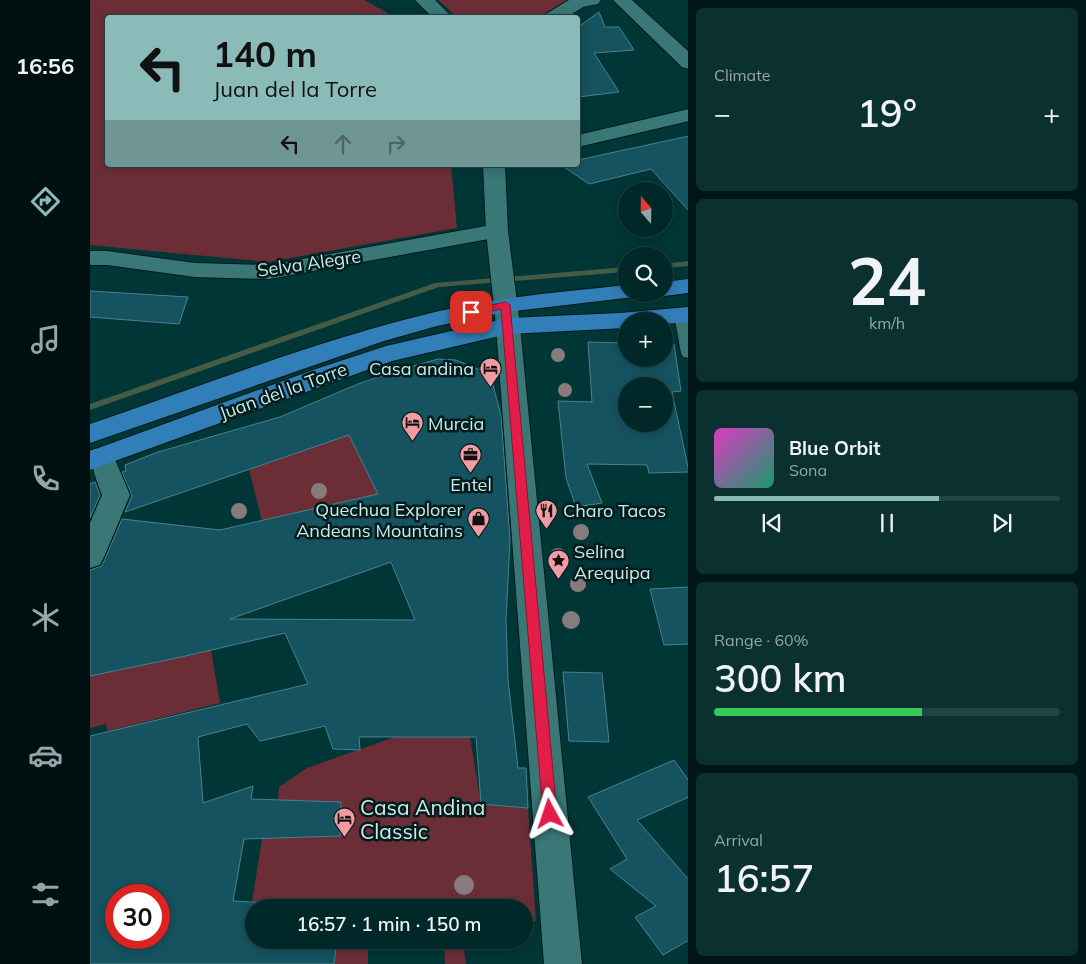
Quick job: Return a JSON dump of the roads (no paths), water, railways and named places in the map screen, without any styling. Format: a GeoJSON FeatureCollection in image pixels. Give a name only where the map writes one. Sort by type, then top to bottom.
{"type":"FeatureCollection","features":[{"type":"Feature","properties":{"kind":"main road"},"geometry":{"type":"LineString","coordinates":[[673,288],[688,286]]}},
{"type":"Feature","properties":{"kind":"main road","name":"Juan del la Torre"},"geometry":{"type":"LineString","coordinates":[[94,450],[386,354],[506,306],[618,293]]}},
{"type":"Feature","properties":{"kind":"main road","name":"Juan del la Torre"},"geometry":{"type":"LineString","coordinates":[[506,306],[620,321],[685,315]]}},
{"type":"Feature","properties":{"kind":"street"},"geometry":{"type":"LineString","coordinates":[[424,0],[441,15]]}},
{"type":"Feature","properties":{"kind":"street"},"geometry":{"type":"LineString","coordinates":[[557,15],[577,3],[592,0]]}},
{"type":"Feature","properties":{"kind":"street"},"geometry":{"type":"LineString","coordinates":[[622,0],[688,63]]}},
{"type":"Feature","properties":{"kind":"street"},"geometry":{"type":"LineString","coordinates":[[580,141],[688,115]]}},
{"type":"Feature","properties":{"kind":"street"},"geometry":{"type":"LineString","coordinates":[[494,167],[497,231],[506,306],[563,964]]}},
{"type":"Feature","properties":{"kind":"street","name":"Selva Alegre"},"geometry":{"type":"LineString","coordinates":[[90,258],[107,258],[196,270],[269,272],[497,231]]}},
{"type":"Feature","properties":{"kind":"street"},"geometry":{"type":"LineString","coordinates":[[90,557],[116,495],[94,450]]}},
{"type":"Feature","properties":{"kind":"lane"},"geometry":{"type":"LineString","coordinates":[[685,315],[688,353]]}},
{"type":"Feature","properties":{"kind":"waterway"},"geometry":{"type":"LineString","coordinates":[[673,265],[688,263]]}},
{"type":"Feature","properties":{"kind":"waterway"},"geometry":{"type":"LineString","coordinates":[[90,407],[438,285],[618,270]]}},
{"type":"Feature","properties":{"kind":"place","name":"Casa andina"},"geometry":{"type":"Point","coordinates":[490,387]}},
{"type":"Feature","properties":{"kind":"place","name":"Murcia"},"geometry":{"type":"Point","coordinates":[412,442]}},
{"type":"Feature","properties":{"kind":"place","name":"Entel"},"geometry":{"type":"Point","coordinates":[471,473]}},
{"type":"Feature","properties":{"kind":"place","name":"Charo Tacos"},"geometry":{"type":"Point","coordinates":[547,529]}},
{"type":"Feature","properties":{"kind":"place","name":"Quechua Explorer Andeans Mountains"},"geometry":{"type":"Point","coordinates":[479,538]}},
{"type":"Feature","properties":{"kind":"place","name":"Selina Arequipa"},"geometry":{"type":"Point","coordinates":[558,580]}},
{"type":"Feature","properties":{"kind":"place","name":"Casa Andina Classic"},"geometry":{"type":"Point","coordinates":[344,838]}}]}
